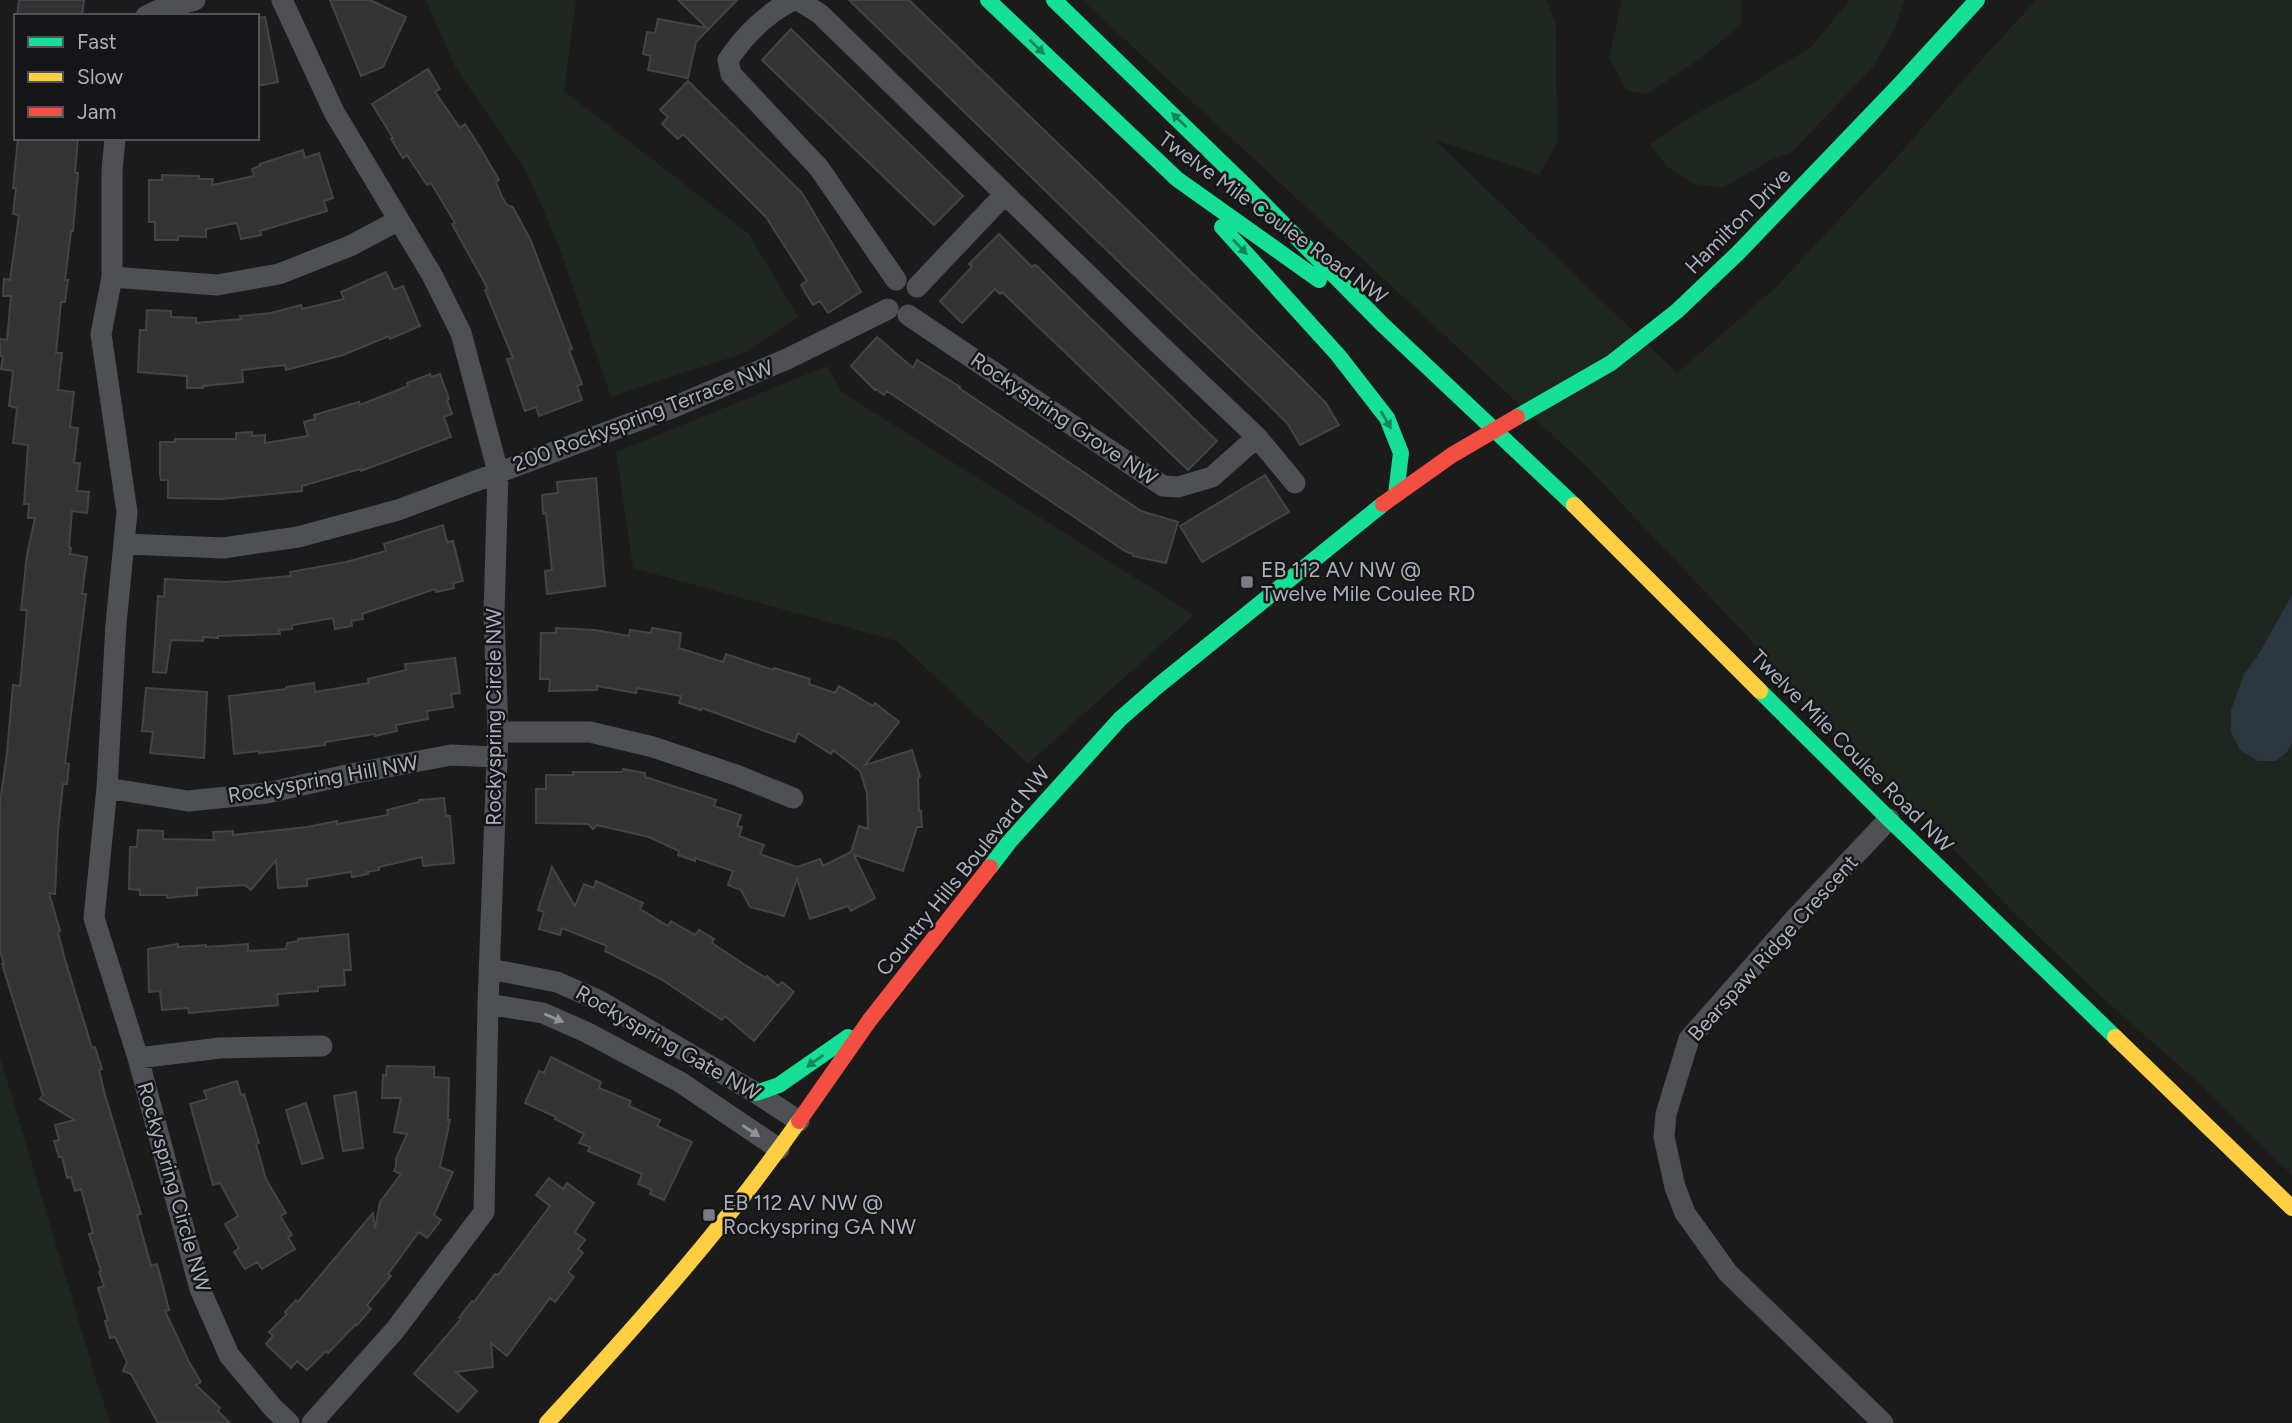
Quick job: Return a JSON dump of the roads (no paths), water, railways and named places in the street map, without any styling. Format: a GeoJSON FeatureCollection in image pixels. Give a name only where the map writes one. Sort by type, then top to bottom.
{"type":"FeatureCollection","features":[{"type":"Feature","properties":{"kind":"main road","name":"Twelve Mile Coulee Road NW"},"geometry":{"type":"LineString","coordinates":[[988,0],[1137,144],[1177,178],[1383,324]]}},
{"type":"Feature","properties":{"kind":"main road","name":"Twelve Mile Coulee Road NW"},"geometry":{"type":"LineString","coordinates":[[1054,0],[1248,188],[1383,324],[1561,492],[1889,819],[2292,1208]]}},
{"type":"Feature","properties":{"kind":"main road","name":"Hamilton Drive"},"geometry":{"type":"LineString","coordinates":[[1494,430],[1611,363],[1677,311],[1738,253],[1977,0]]}},
{"type":"Feature","properties":{"kind":"main road"},"geometry":{"type":"LineString","coordinates":[[1177,178],[1302,313],[1387,418],[1401,453],[1396,494]]}},
{"type":"Feature","properties":{"kind":"main road","name":"Country Hills Boulevard NW"},"geometry":{"type":"LineString","coordinates":[[547,1423],[654,1307],[712,1237],[779,1149],[869,1021],[1010,841],[1120,719],[1396,494],[1494,430]]}},
{"type":"Feature","properties":{"kind":"main road"},"geometry":{"type":"LineString","coordinates":[[756,1093],[779,1085],[869,1021]]}},
{"type":"Feature","properties":{"kind":"street"},"geometry":{"type":"LineString","coordinates":[[150,14],[195,0]]}},
{"type":"Feature","properties":{"kind":"street","name":"Rockyspring Circle NW"},"geometry":{"type":"LineString","coordinates":[[282,0],[334,112],[432,275],[461,333],[498,472],[494,614],[498,732],[484,1212],[395,1330],[312,1423]]}},
{"type":"Feature","properties":{"kind":"street"},"geometry":{"type":"LineString","coordinates":[[896,280],[820,168],[731,74],[729,60],[736,49],[774,10],[796,0],[820,14],[1257,437],[1295,483]]}},
{"type":"Feature","properties":{"kind":"street","name":"Rockyspring Circle NW"},"geometry":{"type":"LineString","coordinates":[[115,140],[112,171],[112,276],[101,334],[127,512],[116,624],[107,789],[94,918],[138,1058],[200,1289],[229,1355],[289,1423]]}},
{"type":"Feature","properties":{"kind":"street"},"geometry":{"type":"LineString","coordinates":[[917,287],[1005,194]]}},
{"type":"Feature","properties":{"kind":"street"},"geometry":{"type":"LineString","coordinates":[[112,276],[217,285],[279,274],[350,246],[399,219]]}},
{"type":"Feature","properties":{"kind":"street"},"geometry":{"type":"LineString","coordinates":[[896,280],[908,280],[917,287],[920,303],[915,310],[898,312],[884,301],[889,285],[896,280]]}},
{"type":"Feature","properties":{"kind":"street","name":"Rockyspring Grove NW"},"geometry":{"type":"LineString","coordinates":[[898,312],[1163,485],[1178,487],[1212,477],[1257,437]]}},
{"type":"Feature","properties":{"kind":"street","name":"200 Rockyspring Terrace NW"},"geometry":{"type":"LineString","coordinates":[[125,544],[223,548],[298,537],[398,510],[657,414],[898,312]]}},
{"type":"Feature","properties":{"kind":"street"},"geometry":{"type":"LineString","coordinates":[[498,732],[590,732],[653,747],[736,775],[793,798]]}},
{"type":"Feature","properties":{"kind":"street","name":"Rockyspring Hill NW"},"geometry":{"type":"LineString","coordinates":[[107,789],[188,801],[267,793],[451,755],[496,757]]}},
{"type":"Feature","properties":{"kind":"street","name":"Bearspaw Ridge Crescent"},"geometry":{"type":"LineString","coordinates":[[1882,1423],[1728,1273],[1685,1213],[1675,1186],[1664,1137],[1666,1114],[1689,1039],[1792,922],[1889,819]]}},
{"type":"Feature","properties":{"kind":"street","name":"Rockyspring Gate NW"},"geometry":{"type":"LineString","coordinates":[[490,969],[557,982],[598,1000],[799,1121]]}},
{"type":"Feature","properties":{"kind":"street","name":"Rockyspring Gate NW"},"geometry":{"type":"LineString","coordinates":[[488,1004],[543,1013],[588,1033],[680,1082],[779,1149]]}},
{"type":"Feature","properties":{"kind":"street"},"geometry":{"type":"LineString","coordinates":[[138,1058],[220,1048],[323,1046]]}},
{"type":"Feature","properties":{"kind":"place","name":"EB 112 AV NW @ Twelve Mile Coulee RD"},"geometry":{"type":"Point","coordinates":[1247,582]}},
{"type":"Feature","properties":{"kind":"place","name":"EB 112 AV NW @ Rockyspring GA NW"},"geometry":{"type":"Point","coordinates":[709,1215]}}]}
